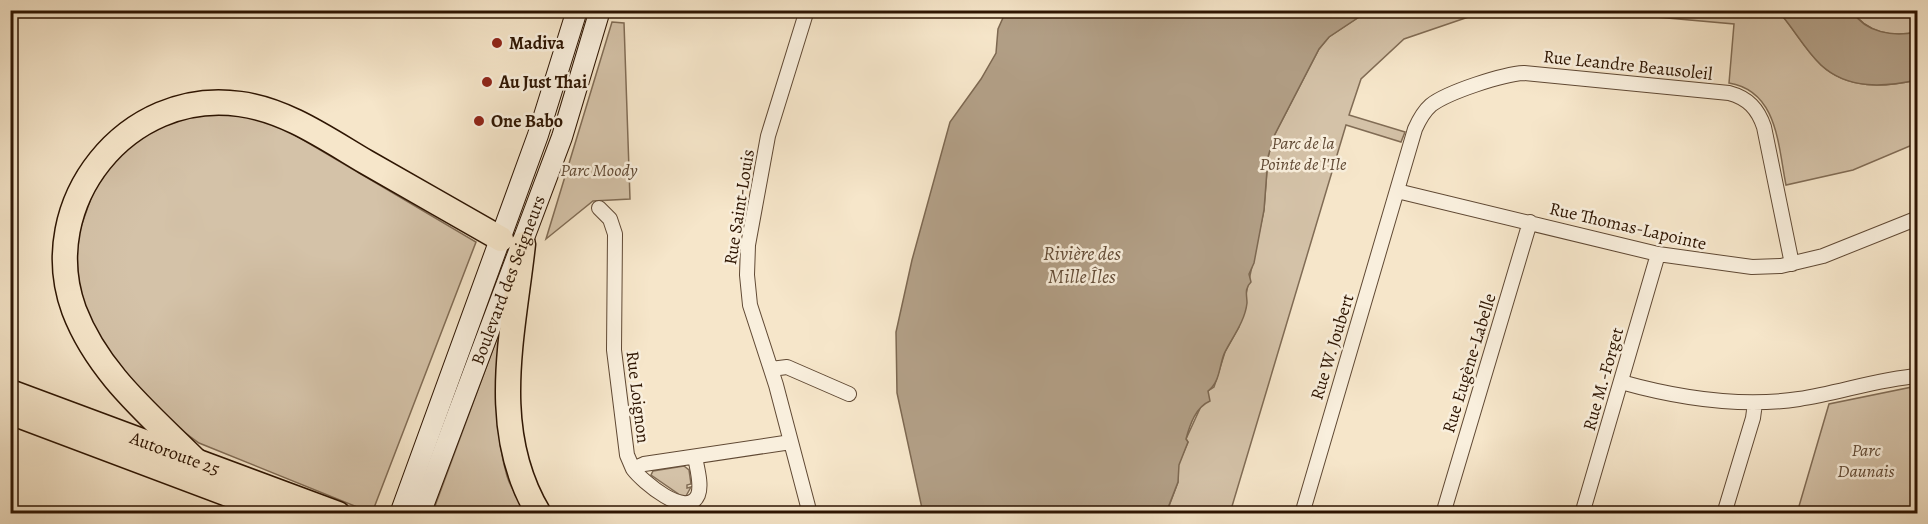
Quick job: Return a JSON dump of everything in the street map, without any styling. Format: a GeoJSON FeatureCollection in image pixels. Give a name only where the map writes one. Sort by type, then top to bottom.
{"type":"FeatureCollection","features":[{"type":"Feature","properties":{"kind":"highway"},"geometry":{"type":"LineString","coordinates":[[195,460],[132,400],[108,370],[83,330],[68,290],[65,242],[74,204],[94,166],[123,135],[154,116],[186,105],[218,102],[253,106],[303,126],[512,241],[507,408],[519,469],[539,513]]}},
{"type":"Feature","properties":{"kind":"highway","name":"Autoroute 25"},"geometry":{"type":"LineString","coordinates":[[10,392],[338,513]]}},
{"type":"Feature","properties":{"kind":"highway","name":"Autoroute 25"},"geometry":{"type":"LineString","coordinates":[[10,412],[281,513]]}},
{"type":"Feature","properties":{"kind":"main road","name":"Boulevard des Seigneurs"},"geometry":{"type":"LineString","coordinates":[[512,241],[570,112],[600,10]]}},
{"type":"Feature","properties":{"kind":"main road","name":"Boulevard des Seigneurs"},"geometry":{"type":"LineString","coordinates":[[407,512],[501,294],[512,241],[576,11]]}},
{"type":"Feature","properties":{"kind":"street","name":"Rue Saint-Louis"},"geometry":{"type":"LineString","coordinates":[[807,10],[768,136],[747,252],[749,299],[771,369],[810,513]]}},
{"type":"Feature","properties":{"kind":"street","name":"Rue Leandre Beausoleil"},"geometry":{"type":"LineString","coordinates":[[1397,191],[1415,129],[1425,111],[1446,97],[1508,75],[1524,73],[1729,93],[1746,100],[1761,118],[1792,264]]}},
{"type":"Feature","properties":{"kind":"street","name":"Rue Thomas-Lapointe"},"geometry":{"type":"LineString","coordinates":[[1397,191],[1658,254],[1744,266],[1792,264],[1840,251],[1917,218]]}},
{"type":"Feature","properties":{"kind":"street","name":"Rue W. Joubert"},"geometry":{"type":"LineString","coordinates":[[1302,513],[1397,191]]}},
{"type":"Feature","properties":{"kind":"street","name":"Rue Loignon"},"geometry":{"type":"LineString","coordinates":[[599,208],[610,219],[615,234],[614,350],[627,455],[633,470],[644,464],[791,442]]}},
{"type":"Feature","properties":{"kind":"street","name":"Rue Eugène-Labelle"},"geometry":{"type":"LineString","coordinates":[[1443,513],[1530,222]]}},
{"type":"Feature","properties":{"kind":"street","name":"Rue M.-Forget"},"geometry":{"type":"LineString","coordinates":[[1582,513],[1658,254]]}},
{"type":"Feature","properties":{"kind":"street"},"geometry":{"type":"LineString","coordinates":[[771,369],[787,368],[849,394]]}},
{"type":"Feature","properties":{"kind":"street"},"geometry":{"type":"LineString","coordinates":[[1621,382],[1684,397],[1755,403],[1796,400],[1917,376]]}},
{"type":"Feature","properties":{"kind":"street"},"geometry":{"type":"LineString","coordinates":[[1724,513],[1753,418],[1755,403]]}},
{"type":"Feature","properties":{"kind":"street"},"geometry":{"type":"LineString","coordinates":[[633,470],[674,502],[685,504],[694,500],[699,491],[695,458]]}},
{"type":"Feature","properties":{"kind":"green space","name":"Parc de la Pointe de l'Ile"},"geometry":{"type":"Polygon","coordinates":[[[1368,11],[1486,11],[1404,39],[1361,79],[1349,115],[1405,132],[1401,142],[1346,125],[1230,513],[1166,514],[1178,482],[1178,465],[1188,442],[1186,439],[1208,391],[1214,387],[1225,352],[1239,327],[1264,210],[1268,157],[1274,136],[1319,49],[1329,37],[1368,11]]]}},
{"type":"Feature","properties":{"kind":"green space"},"geometry":{"type":"Polygon","coordinates":[[[1589,11],[1778,11],[1815,59],[1843,79],[1855,83],[1880,85],[1917,80],[1917,143],[1853,170],[1786,185],[1773,122],[1766,109],[1757,97],[1745,88],[1729,83],[1734,24],[1589,11]]]}},
{"type":"Feature","properties":{"kind":"green space"},"geometry":{"type":"Polygon","coordinates":[[[1852,11],[1917,11],[1917,32],[1899,34],[1881,32],[1865,24],[1852,11]]]}},
{"type":"Feature","properties":{"kind":"green space","name":"Parc Moody"},"geometry":{"type":"Polygon","coordinates":[[[612,22],[624,23],[630,199],[593,201],[546,239],[612,22]]]}},
{"type":"Feature","properties":{"kind":"green space"},"geometry":{"type":"Polygon","coordinates":[[[209,108],[273,122],[476,242],[372,513],[199,443],[162,416],[97,340],[81,302],[75,244],[98,178],[147,129],[209,108]]]}},
{"type":"Feature","properties":{"kind":"green space"},"geometry":{"type":"Polygon","coordinates":[[[503,322],[497,399],[499,438],[509,481],[526,513],[432,514],[503,322]]]}},
{"type":"Feature","properties":{"kind":"green space","name":"Parc Daunais"},"geometry":{"type":"Polygon","coordinates":[[[1917,386],[1917,513],[1797,513],[1829,404],[1917,386]]]}},
{"type":"Feature","properties":{"kind":"green space"},"geometry":{"type":"Polygon","coordinates":[[[684,466],[689,470],[691,484],[687,485],[687,488],[691,487],[686,496],[680,495],[651,475],[653,471],[684,466]]]}},
{"type":"Feature","properties":{"kind":"water","name":"Rivière des Mille Îles"},"geometry":{"type":"Polygon","coordinates":[[[1006,11],[1368,11],[1329,37],[1319,49],[1274,136],[1268,157],[1264,210],[1254,263],[1249,274],[1251,282],[1247,290],[1246,310],[1224,354],[1217,379],[1208,391],[1210,401],[1201,407],[1192,422],[1186,439],[1188,442],[1179,465],[1178,482],[1166,513],[923,513],[897,393],[896,332],[912,260],[950,122],[981,79],[996,53],[998,29],[1006,11]]]}},
{"type":"Feature","properties":{"kind":"water"},"geometry":{"type":"Polygon","coordinates":[[[1778,11],[1852,11],[1865,24],[1881,32],[1899,34],[1917,32],[1917,80],[1880,85],[1855,83],[1843,79],[1815,59],[1778,11]]]}},
{"type":"Feature","properties":{"kind":"place","name":"Madiva"},"geometry":{"type":"Point","coordinates":[497,43]}},
{"type":"Feature","properties":{"kind":"place","name":"Au Just Thai"},"geometry":{"type":"Point","coordinates":[487,82]}},
{"type":"Feature","properties":{"kind":"place","name":"One Babo"},"geometry":{"type":"Point","coordinates":[479,121]}}]}
